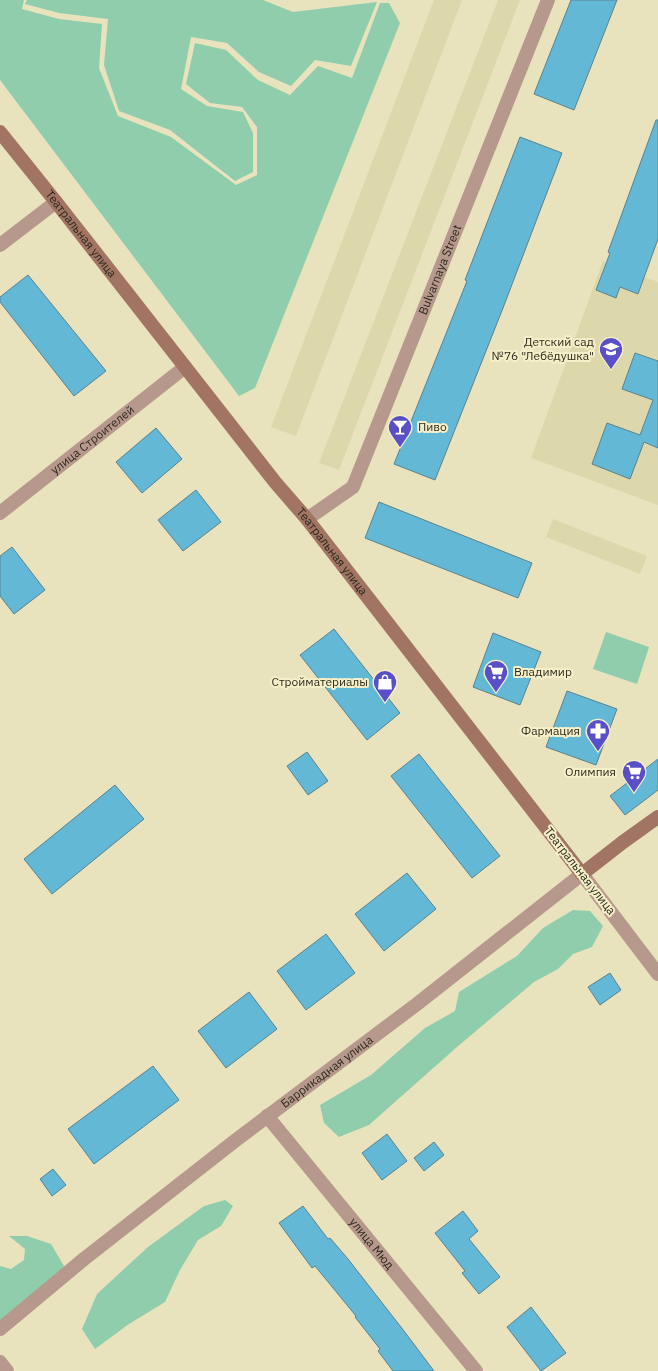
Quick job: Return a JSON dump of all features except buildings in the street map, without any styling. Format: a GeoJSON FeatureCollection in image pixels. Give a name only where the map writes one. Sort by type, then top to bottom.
{"type":"FeatureCollection","features":[{"type":"Feature","properties":{"kind":"main road","name":"Театральная улица"},"geometry":{"type":"LineString","coordinates":[[0,132],[306,519],[582,874]]}},
{"type":"Feature","properties":{"kind":"main road","name":"Баррикадная улица"},"geometry":{"type":"LineString","coordinates":[[582,874],[658,817]]}},
{"type":"Feature","properties":{"kind":"street","name":"Bulvarnaya Street"},"geometry":{"type":"LineString","coordinates":[[306,519],[354,487],[548,0]]}},
{"type":"Feature","properties":{"kind":"street"},"geometry":{"type":"LineString","coordinates":[[0,245],[56,202]]}},
{"type":"Feature","properties":{"kind":"street","name":"улица Строителей"},"geometry":{"type":"LineString","coordinates":[[0,514],[186,368]]}},
{"type":"Feature","properties":{"kind":"street","name":"Театральная улица"},"geometry":{"type":"LineString","coordinates":[[582,874],[658,974]]}},
{"type":"Feature","properties":{"kind":"street","name":"Баррикадная улица"},"geometry":{"type":"LineString","coordinates":[[0,1329],[84,1259],[267,1116],[417,1004],[582,874]]}},
{"type":"Feature","properties":{"kind":"street","name":"улица Мюд"},"geometry":{"type":"LineString","coordinates":[[267,1116],[476,1371]]}},
{"type":"Feature","properties":{"kind":"street"},"geometry":{"type":"LineString","coordinates":[[0,1362],[8,1371]]}},
{"type":"Feature","properties":{"kind":"shaded area"},"geometry":{"type":"Polygon","coordinates":[[[434,0],[462,0],[296,436],[271,427],[434,0]]]}},
{"type":"Feature","properties":{"kind":"shaded area"},"geometry":{"type":"Polygon","coordinates":[[[498,0],[520,0],[339,470],[319,463],[498,0]]]}},
{"type":"Feature","properties":{"kind":"shaded area","name":"Детский сад №76 \"Лебёдушка\""},"geometry":{"type":"Polygon","coordinates":[[[603,261],[658,282],[658,505],[531,458],[603,261]]]}},
{"type":"Feature","properties":{"kind":"shaded area"},"geometry":{"type":"Polygon","coordinates":[[[553,519],[647,556],[640,574],[546,537],[553,519]]]}},
{"type":"Feature","properties":{"kind":"green space"},"geometry":{"type":"Polygon","coordinates":[[[0,0],[24,0],[22,9],[59,19],[102,24],[99,68],[118,116],[171,137],[236,185],[257,175],[257,127],[242,107],[210,103],[186,84],[195,43],[226,50],[258,80],[290,95],[318,66],[352,78],[380,3],[389,3],[400,23],[255,388],[239,396],[0,80],[0,0]]]}},
{"type":"Feature","properties":{"kind":"green space"},"geometry":{"type":"Polygon","coordinates":[[[27,0],[263,0],[293,12],[377,2],[351,66],[315,60],[291,86],[259,72],[227,43],[191,37],[181,89],[207,106],[243,112],[253,133],[253,172],[235,181],[170,130],[119,111],[104,65],[108,19],[59,13],[25,4],[27,0]]]}},
{"type":"Feature","properties":{"kind":"green space"},"geometry":{"type":"Polygon","coordinates":[[[606,632],[649,647],[637,684],[593,669],[606,632]]]}},
{"type":"Feature","properties":{"kind":"green space"},"geometry":{"type":"Polygon","coordinates":[[[573,910],[590,911],[603,926],[592,947],[573,954],[558,969],[534,982],[369,1125],[339,1137],[324,1123],[320,1105],[371,1075],[425,1028],[455,1011],[459,992],[517,956],[543,928],[573,910]]]}},
{"type":"Feature","properties":{"kind":"green space"},"geometry":{"type":"Polygon","coordinates":[[[225,1200],[233,1206],[221,1226],[198,1240],[180,1270],[165,1302],[129,1324],[95,1349],[82,1329],[97,1294],[148,1247],[204,1206],[225,1200]]]}},
{"type":"Feature","properties":{"kind":"green space"},"geometry":{"type":"Polygon","coordinates":[[[9,1236],[27,1236],[51,1244],[64,1266],[56,1281],[0,1322],[0,1266],[11,1269],[24,1260],[25,1249],[9,1236]]]}},
{"type":"Feature","properties":{"kind":"place","name":"Детский сад №76 \"Лебёдушка\""},"geometry":{"type":"Point","coordinates":[611,370]}},
{"type":"Feature","properties":{"kind":"place","name":"Пиво"},"geometry":{"type":"Point","coordinates":[400,448]}},
{"type":"Feature","properties":{"kind":"place","name":"Владимир"},"geometry":{"type":"Point","coordinates":[496,693]}},
{"type":"Feature","properties":{"kind":"place","name":"Стройматериалы"},"geometry":{"type":"Point","coordinates":[385,703]}},
{"type":"Feature","properties":{"kind":"place","name":"Фармация"},"geometry":{"type":"Point","coordinates":[598,752]}},
{"type":"Feature","properties":{"kind":"place","name":"Олимпия"},"geometry":{"type":"Point","coordinates":[634,793]}}]}
